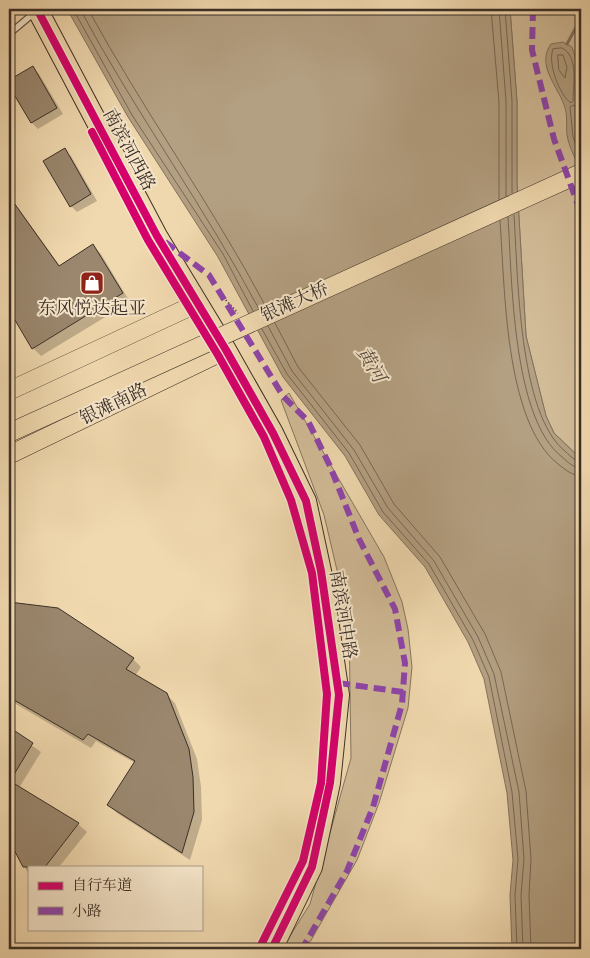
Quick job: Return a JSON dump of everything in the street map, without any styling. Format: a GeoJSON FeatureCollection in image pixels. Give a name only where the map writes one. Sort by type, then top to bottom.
{"type":"FeatureCollection","features":[{"type":"Feature","properties":{"kind":"highway","name":"南滨河西路"},"geometry":{"type":"LineString","coordinates":[[33,11],[193,305]]}},
{"type":"Feature","properties":{"kind":"highway","name":"南滨河中路"},"geometry":{"type":"LineString","coordinates":[[193,305],[273,433],[306,501],[321,571],[338,683],[330,783],[312,867],[272,949]]}},
{"type":"Feature","properties":{"kind":"highway","name":"南滨河中路"},"geometry":{"type":"LineString","coordinates":[[222,353],[264,437],[291,500],[312,573],[327,694],[321,783],[303,861],[259,949]]}},
{"type":"Feature","properties":{"kind":"main road","name":"银滩大桥"},"geometry":{"type":"LineString","coordinates":[[9,422],[581,162]]}},
{"type":"Feature","properties":{"kind":"main road","name":"银滩大桥"},"geometry":{"type":"LineString","coordinates":[[9,433],[581,173]]}},
{"type":"Feature","properties":{"kind":"main road"},"geometry":{"type":"LineString","coordinates":[[9,391],[193,305]]}},
{"type":"Feature","properties":{"kind":"main road","name":"银滩南路"},"geometry":{"type":"LineString","coordinates":[[9,455],[222,353]]}},
{"type":"Feature","properties":{"kind":"lane"},"geometry":{"type":"LineString","coordinates":[[9,34],[33,11]]}},
{"type":"Feature","properties":{"kind":"path"},"geometry":{"type":"LineString","coordinates":[[221,295],[240,316]]}},
{"type":"Feature","properties":{"kind":"shaded area"},"geometry":{"type":"Polygon","coordinates":[[[510,9],[581,9],[581,459],[554,433],[546,416],[526,336],[517,184],[517,101],[510,9]]]}},
{"type":"Feature","properties":{"kind":"shaded area"},"geometry":{"type":"Polygon","coordinates":[[[289,393],[384,557],[402,602],[408,629],[412,667],[408,708],[379,803],[357,860],[306,949],[282,949],[310,904],[351,758],[349,621],[324,515],[281,400],[289,393]]]}},
{"type":"Feature","properties":{"kind":"water","name":"黄河"},"geometry":{"type":"Polygon","coordinates":[[[67,9],[510,9],[517,101],[517,184],[526,336],[546,416],[554,433],[581,459],[581,949],[512,949],[510,895],[513,860],[507,793],[484,679],[468,642],[425,567],[379,515],[345,456],[283,377],[218,257],[128,117],[67,9]]]}},
{"type":"Feature","properties":{"kind":"water"},"geometry":{"type":"Polygon","coordinates":[[[563,42],[572,47],[578,65],[581,172],[568,140],[565,109],[549,75],[546,60],[551,44],[563,42]]]}},
{"type":"Feature","properties":{"kind":"building"},"geometry":{"type":"Polygon","coordinates":[[[33,66],[57,108],[31,123],[9,86],[9,80],[33,66]]]}},
{"type":"Feature","properties":{"kind":"building"},"geometry":{"type":"Polygon","coordinates":[[[65,148],[91,194],[70,207],[43,161],[65,148]]]}},
{"type":"Feature","properties":{"kind":"building"},"geometry":{"type":"Polygon","coordinates":[[[9,196],[59,266],[93,244],[123,293],[32,349],[9,310],[9,196]]]}},
{"type":"Feature","properties":{"kind":"building"},"geometry":{"type":"Polygon","coordinates":[[[9,602],[58,608],[134,658],[126,669],[167,693],[189,749],[193,777],[194,812],[182,853],[107,805],[135,761],[88,734],[83,740],[9,697],[9,602]]]}},
{"type":"Feature","properties":{"kind":"building"},"geometry":{"type":"Polygon","coordinates":[[[9,727],[33,743],[10,781],[79,823],[46,866],[23,867],[9,840],[9,727]]]}},
{"type":"Feature","properties":{"kind":"waterway"},"geometry":{"type":"LineString","coordinates":[[567,44],[581,18]]}},
{"type":"Feature","properties":{"kind":"marked path"},"geometry":{"type":"LineString","coordinates":[[533,9],[532,50],[554,139],[581,213]]}},
{"type":"Feature","properties":{"kind":"marked path"},"geometry":{"type":"LineString","coordinates":[[165,242],[209,275],[283,396],[308,421],[330,466],[359,539],[395,609],[405,663],[402,704],[373,807],[347,871],[302,949]]}},
{"type":"Feature","properties":{"kind":"marked path"},"geometry":{"type":"LineString","coordinates":[[338,683],[403,692]]}},
{"type":"Feature","properties":{"kind":"cycle path"},"geometry":{"type":"LineString","coordinates":[[37,9],[157,236],[226,350],[273,433],[306,501],[321,571],[339,695],[330,783],[312,867],[272,949]]}},
{"type":"Feature","properties":{"kind":"cycle path"},"geometry":{"type":"LineString","coordinates":[[92,132],[148,240],[218,355],[264,437],[291,500],[312,573],[327,694],[321,783],[303,861],[259,949]]}},
{"type":"Feature","properties":{"kind":"place","name":"东风悦达起亚"},"geometry":{"type":"Point","coordinates":[92,283]}}]}
